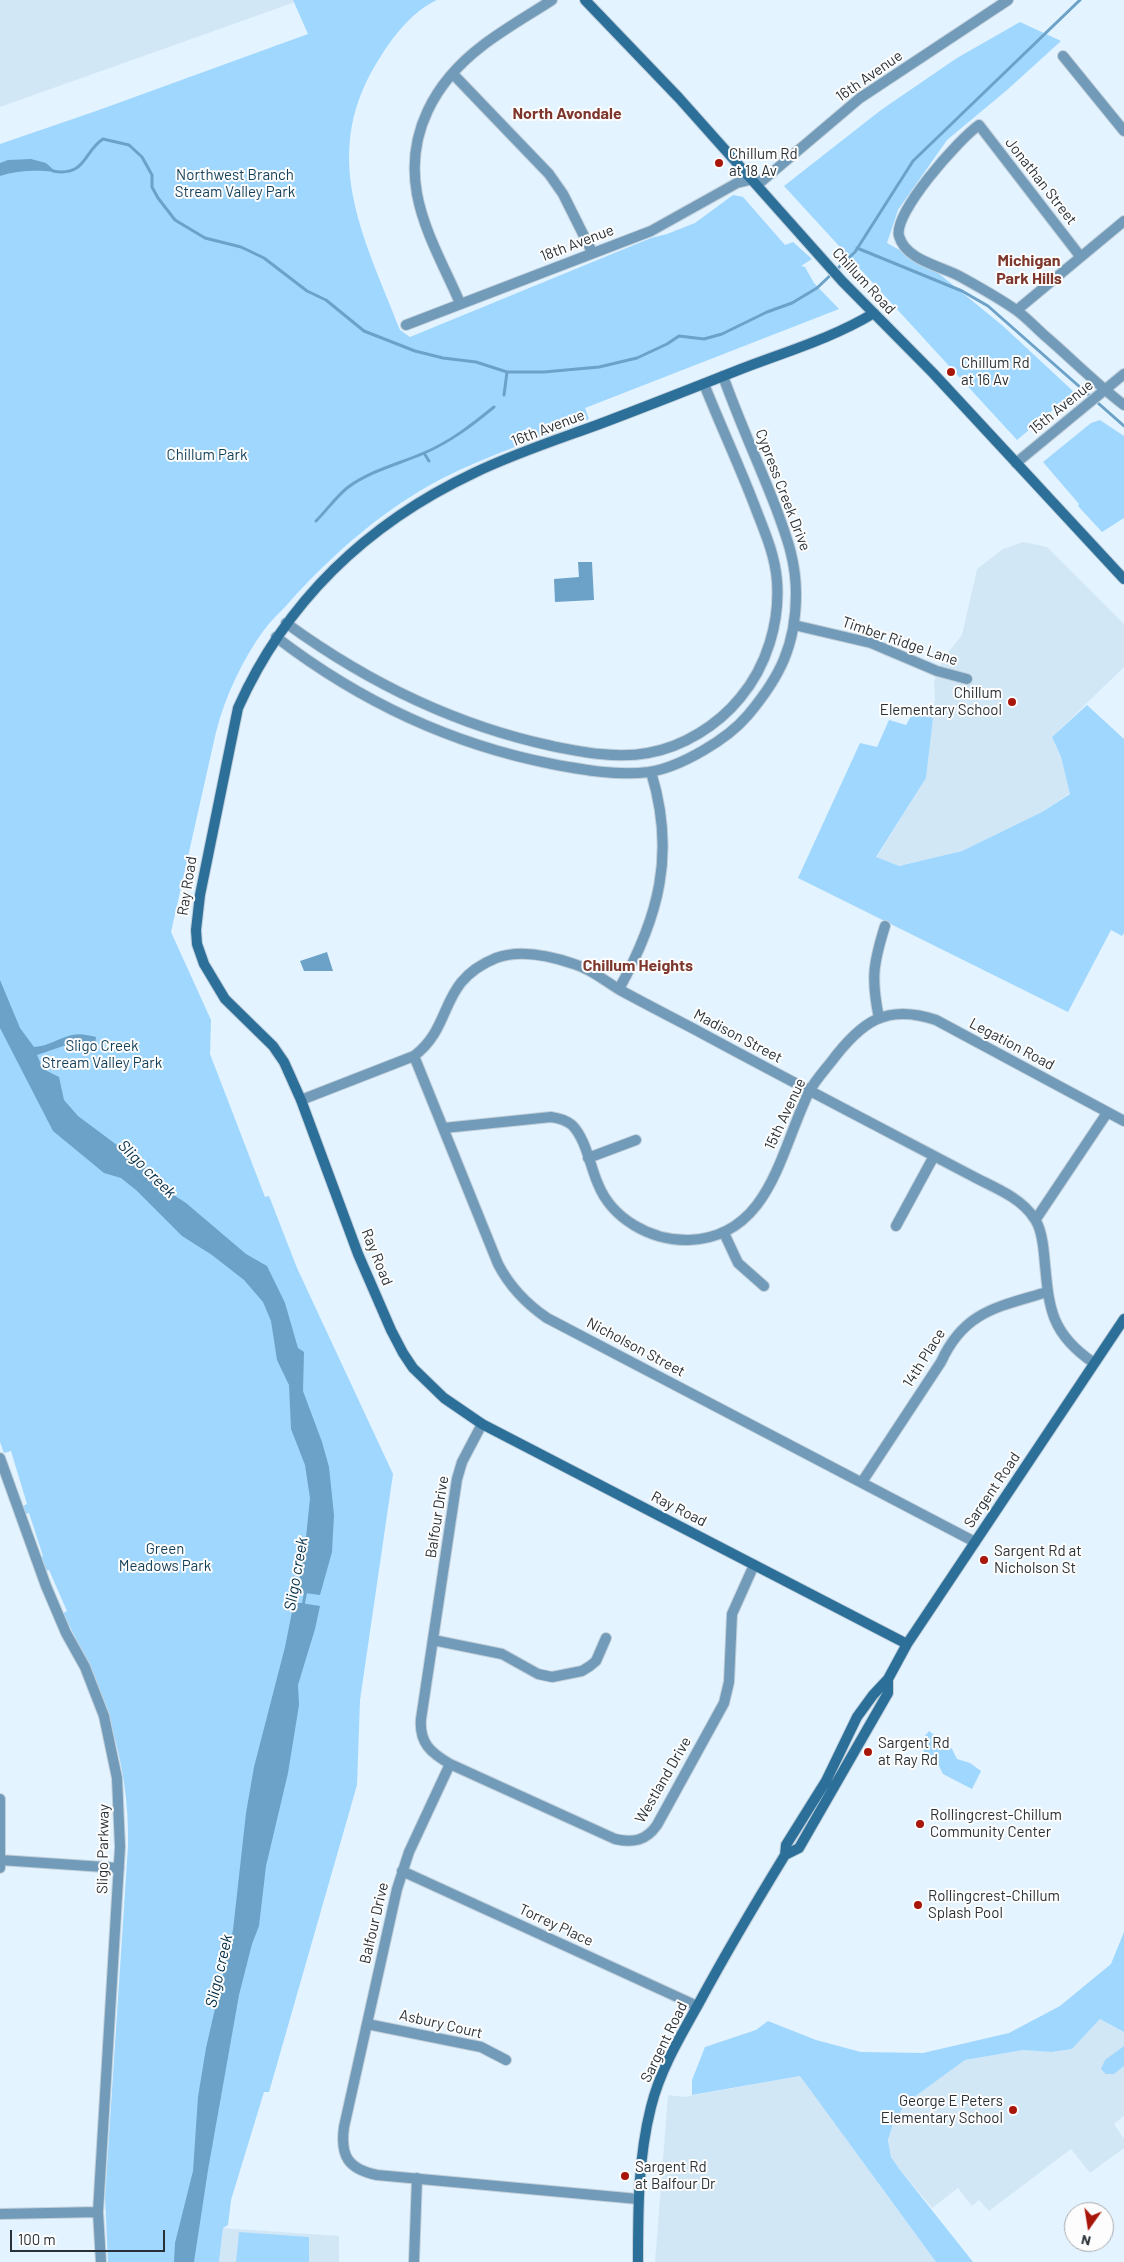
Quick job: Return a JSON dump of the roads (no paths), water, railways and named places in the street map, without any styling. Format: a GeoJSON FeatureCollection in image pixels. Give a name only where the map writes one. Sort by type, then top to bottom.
{"type":"FeatureCollection","features":[{"type":"Feature","properties":{"kind":"main road","name":"Chillum Road"},"geometry":{"type":"LineString","coordinates":[[585,0],[754,179],[828,266],[1124,579]]}},
{"type":"Feature","properties":{"kind":"main road","name":"16th Avenue"},"geometry":{"type":"LineString","coordinates":[[276,637],[313,591],[362,543],[393,519],[436,493],[477,472],[860,322],[874,314]]}},
{"type":"Feature","properties":{"kind":"main road","name":"Ray Road"},"geometry":{"type":"LineString","coordinates":[[276,637],[250,681],[233,723],[200,895],[196,930],[197,944],[204,964],[215,984],[236,1011],[279,1053],[301,1100],[358,1254],[395,1338],[413,1368],[444,1398],[482,1424],[907,1644]]}},
{"type":"Feature","properties":{"kind":"main road","name":"Sargent Road"},"geometry":{"type":"LineString","coordinates":[[638,2262],[638,2199],[643,2145],[652,2105],[666,2065],[731,1944],[785,1855],[786,1845],[826,1781],[858,1718],[873,1695],[888,1679],[907,1644],[1124,1319]]}},
{"type":"Feature","properties":{"kind":"main road","name":"Sargent Road"},"geometry":{"type":"LineString","coordinates":[[785,1855],[799,1848],[846,1770],[888,1693],[888,1679]]}},
{"type":"Feature","properties":{"kind":"street"},"geometry":{"type":"LineString","coordinates":[[460,304],[424,222],[414,171],[416,145],[428,108],[436,92],[482,46],[552,0]]}},
{"type":"Feature","properties":{"kind":"street","name":"16th Avenue"},"geometry":{"type":"LineString","coordinates":[[754,179],[762,181],[860,98],[1008,0]]}},
{"type":"Feature","properties":{"kind":"street"},"geometry":{"type":"LineString","coordinates":[[1063,56],[1124,131]]}},
{"type":"Feature","properties":{"kind":"street"},"geometry":{"type":"LineString","coordinates":[[453,74],[549,174],[563,194],[592,252]]}},
{"type":"Feature","properties":{"kind":"street","name":"Jonathan Street"},"geometry":{"type":"LineString","coordinates":[[1017,310],[960,276],[916,257],[906,249],[900,237],[899,230],[906,212],[955,145],[979,125],[1080,256]]}},
{"type":"Feature","properties":{"kind":"street","name":"18th Avenue"},"geometry":{"type":"LineString","coordinates":[[406,325],[592,252],[651,231],[737,183],[754,179]]}},
{"type":"Feature","properties":{"kind":"street"},"geometry":{"type":"LineString","coordinates":[[1124,220],[1017,310],[1124,405]]}},
{"type":"Feature","properties":{"kind":"street","name":"15th Avenue"},"geometry":{"type":"LineString","coordinates":[[1016,463],[1124,374]]}},
{"type":"Feature","properties":{"kind":"street","name":"Cypress Creek Drive"},"geometry":{"type":"LineString","coordinates":[[276,637],[336,679],[369,699],[401,715],[469,742],[534,760],[590,771],[651,772],[710,747],[745,720],[778,675],[786,656],[794,625],[796,595],[792,550],[723,376]]}},
{"type":"Feature","properties":{"kind":"street"},"geometry":{"type":"LineString","coordinates":[[286,623],[351,666],[387,687],[439,712],[502,734],[575,751],[628,756],[656,751],[686,741],[732,707],[757,674],[776,621],[778,605],[774,560],[731,445],[704,384]]}},
{"type":"Feature","properties":{"kind":"street","name":"Timber Ridge Lane"},"geometry":{"type":"LineString","coordinates":[[794,625],[871,643],[937,671],[967,679]]}},
{"type":"Feature","properties":{"kind":"street"},"geometry":{"type":"LineString","coordinates":[[619,989],[647,933],[659,887],[662,862],[661,816],[651,772]]}},
{"type":"Feature","properties":{"kind":"street"},"geometry":{"type":"LineString","coordinates":[[880,1018],[873,988],[874,969],[885,926]]}},
{"type":"Feature","properties":{"kind":"street","name":"Madison Street"},"geometry":{"type":"LineString","coordinates":[[301,1100],[414,1056],[424,1049],[433,1036],[456,987],[474,970],[509,954],[526,954],[552,958],[576,964],[809,1091],[1012,1198],[1028,1209],[1036,1219]]}},
{"type":"Feature","properties":{"kind":"street","name":"Legation Road"},"geometry":{"type":"LineString","coordinates":[[880,1018],[908,1013],[936,1020],[1124,1121]]}},
{"type":"Feature","properties":{"kind":"street","name":"15th Avenue"},"geometry":{"type":"LineString","coordinates":[[444,1128],[551,1117],[560,1119],[573,1126],[598,1185],[607,1201],[620,1215],[639,1229],[653,1235],[687,1240],[704,1239],[724,1232],[743,1220],[768,1191],[809,1091],[843,1045],[865,1025],[880,1018]]}},
{"type":"Feature","properties":{"kind":"street","name":"Nicholson Street"},"geometry":{"type":"LineString","coordinates":[[414,1056],[498,1264],[511,1285],[529,1306],[555,1322],[975,1542]]}},
{"type":"Feature","properties":{"kind":"street"},"geometry":{"type":"LineString","coordinates":[[1094,1363],[1078,1352],[1063,1335],[1051,1311],[1047,1292],[1043,1242],[1036,1219],[1107,1112]]}},
{"type":"Feature","properties":{"kind":"street"},"geometry":{"type":"LineString","coordinates":[[588,1158],[636,1140]]}},
{"type":"Feature","properties":{"kind":"street"},"geometry":{"type":"LineString","coordinates":[[896,1226],[934,1156]]}},
{"type":"Feature","properties":{"kind":"street"},"geometry":{"type":"LineString","coordinates":[[724,1232],[738,1263],[764,1286]]}},
{"type":"Feature","properties":{"kind":"street","name":"14th Place"},"geometry":{"type":"LineString","coordinates":[[862,1482],[941,1362],[949,1344],[961,1329],[983,1314],[1047,1292]]}},
{"type":"Feature","properties":{"kind":"street","name":"Balfour Drive"},"geometry":{"type":"LineString","coordinates":[[482,1424],[462,1462],[457,1479],[421,1719],[421,1732],[424,1743],[430,1752],[450,1764],[408,1852],[402,1871],[344,2127],[343,2153],[353,2165],[368,2173],[638,2199]]}},
{"type":"Feature","properties":{"kind":"street","name":"Sligo Parkway"},"geometry":{"type":"LineString","coordinates":[[0,1458],[46,1586],[66,1633],[85,1667],[104,1716],[114,1756],[119,1793],[119,1868],[98,2212],[101,2262]]}},
{"type":"Feature","properties":{"kind":"street","name":"Westland Drive"},"geometry":{"type":"LineString","coordinates":[[450,1764],[615,1839],[634,1841],[647,1836],[657,1826],[724,1703],[729,1682],[732,1614],[754,1565]]}},
{"type":"Feature","properties":{"kind":"street"},"geometry":{"type":"LineString","coordinates":[[433,1640],[502,1654],[538,1674],[552,1677],[582,1671],[590,1666],[596,1660],[606,1638]]}},
{"type":"Feature","properties":{"kind":"street"},"geometry":{"type":"LineString","coordinates":[[0,1799],[0,1868]]}},
{"type":"Feature","properties":{"kind":"street"},"geometry":{"type":"LineString","coordinates":[[0,1860],[119,1868]]}},
{"type":"Feature","properties":{"kind":"street","name":"Torrey Place"},"geometry":{"type":"LineString","coordinates":[[402,1871],[697,2006]]}},
{"type":"Feature","properties":{"kind":"street","name":"Asbury Court"},"geometry":{"type":"LineString","coordinates":[[367,2024],[481,2047],[506,2060]]}},
{"type":"Feature","properties":{"kind":"street"},"geometry":{"type":"LineString","coordinates":[[414,2262],[417,2178]]}},
{"type":"Feature","properties":{"kind":"street"},"geometry":{"type":"LineString","coordinates":[[0,2214],[98,2212]]}},
{"type":"Feature","properties":{"kind":"waterway"},"geometry":{"type":"LineString","coordinates":[[53,171],[64,172],[78,167],[96,144],[103,139],[129,145],[142,157],[152,175],[152,187],[175,220],[205,238],[241,247],[264,258],[307,291],[326,300],[364,331],[415,351],[443,358],[476,362],[507,372],[544,372],[599,367],[637,358],[667,344],[679,336],[704,339],[722,334],[767,312],[792,303],[817,288],[855,252],[913,161],[1080,0]]}},
{"type":"Feature","properties":{"kind":"waterway"},"geometry":{"type":"LineString","coordinates":[[857,248],[962,291],[988,306],[1124,426]]}},
{"type":"Feature","properties":{"kind":"waterway"},"geometry":{"type":"LineString","coordinates":[[504,395],[507,372]]}},
{"type":"Feature","properties":{"kind":"waterway"},"geometry":{"type":"LineString","coordinates":[[316,521],[347,488],[356,482],[374,472],[443,444],[469,427],[494,407]]}},
{"type":"Feature","properties":{"kind":"waterway"},"geometry":{"type":"LineString","coordinates":[[424,453],[429,461]]}},
{"type":"Feature","properties":{"kind":"waterway","name":"Sligo creek"},"geometry":{"type":"LineString","coordinates":[[303,1606],[306,1590]]}},
{"type":"Feature","properties":{"kind":"place","name":"Chillum Rd at 18 Av"},"geometry":{"type":"Point","coordinates":[719,163]}},
{"type":"Feature","properties":{"kind":"place","name":"Chillum Rd at 16 Av"},"geometry":{"type":"Point","coordinates":[951,372]}},
{"type":"Feature","properties":{"kind":"place","name":"Chillum Elementary School"},"geometry":{"type":"Point","coordinates":[1012,702]}},
{"type":"Feature","properties":{"kind":"place","name":"Sargent Rd at Nicholson St"},"geometry":{"type":"Point","coordinates":[984,1560]}},
{"type":"Feature","properties":{"kind":"place","name":"Sargent Rd at Ray Rd"},"geometry":{"type":"Point","coordinates":[868,1752]}},
{"type":"Feature","properties":{"kind":"place","name":"Rollingcrest-Chillum Community Center"},"geometry":{"type":"Point","coordinates":[920,1824]}},
{"type":"Feature","properties":{"kind":"place","name":"Rollingcrest-Chillum Splash Pool"},"geometry":{"type":"Point","coordinates":[918,1905]}},
{"type":"Feature","properties":{"kind":"place","name":"George E Peters Elementary School"},"geometry":{"type":"Point","coordinates":[1013,2110]}},
{"type":"Feature","properties":{"kind":"place","name":"Sargent Rd at Balfour Dr"},"geometry":{"type":"Point","coordinates":[625,2176]}},
{"type":"Feature","properties":{"kind":"district","name":"North Avondale"},"geometry":{"type":"Point","coordinates":[567,114]}},
{"type":"Feature","properties":{"kind":"district","name":"Michigan Park Hills"},"geometry":{"type":"Point","coordinates":[1029,270]}},
{"type":"Feature","properties":{"kind":"district","name":"Chillum Heights"},"geometry":{"type":"Point","coordinates":[638,966]}},
{"type":"Feature","properties":{"kind":"park label","name":"Northwest Branch Stream Valley Park"},"geometry":{"type":"Point","coordinates":[235,184]}},
{"type":"Feature","properties":{"kind":"park label","name":"Chillum Park"},"geometry":{"type":"Point","coordinates":[207,455]}},
{"type":"Feature","properties":{"kind":"park label","name":"Sligo Creek Stream Valley Park"},"geometry":{"type":"Point","coordinates":[102,1054]}},
{"type":"Feature","properties":{"kind":"park label","name":"Green Meadows Park"},"geometry":{"type":"Point","coordinates":[165,1558]}}]}
